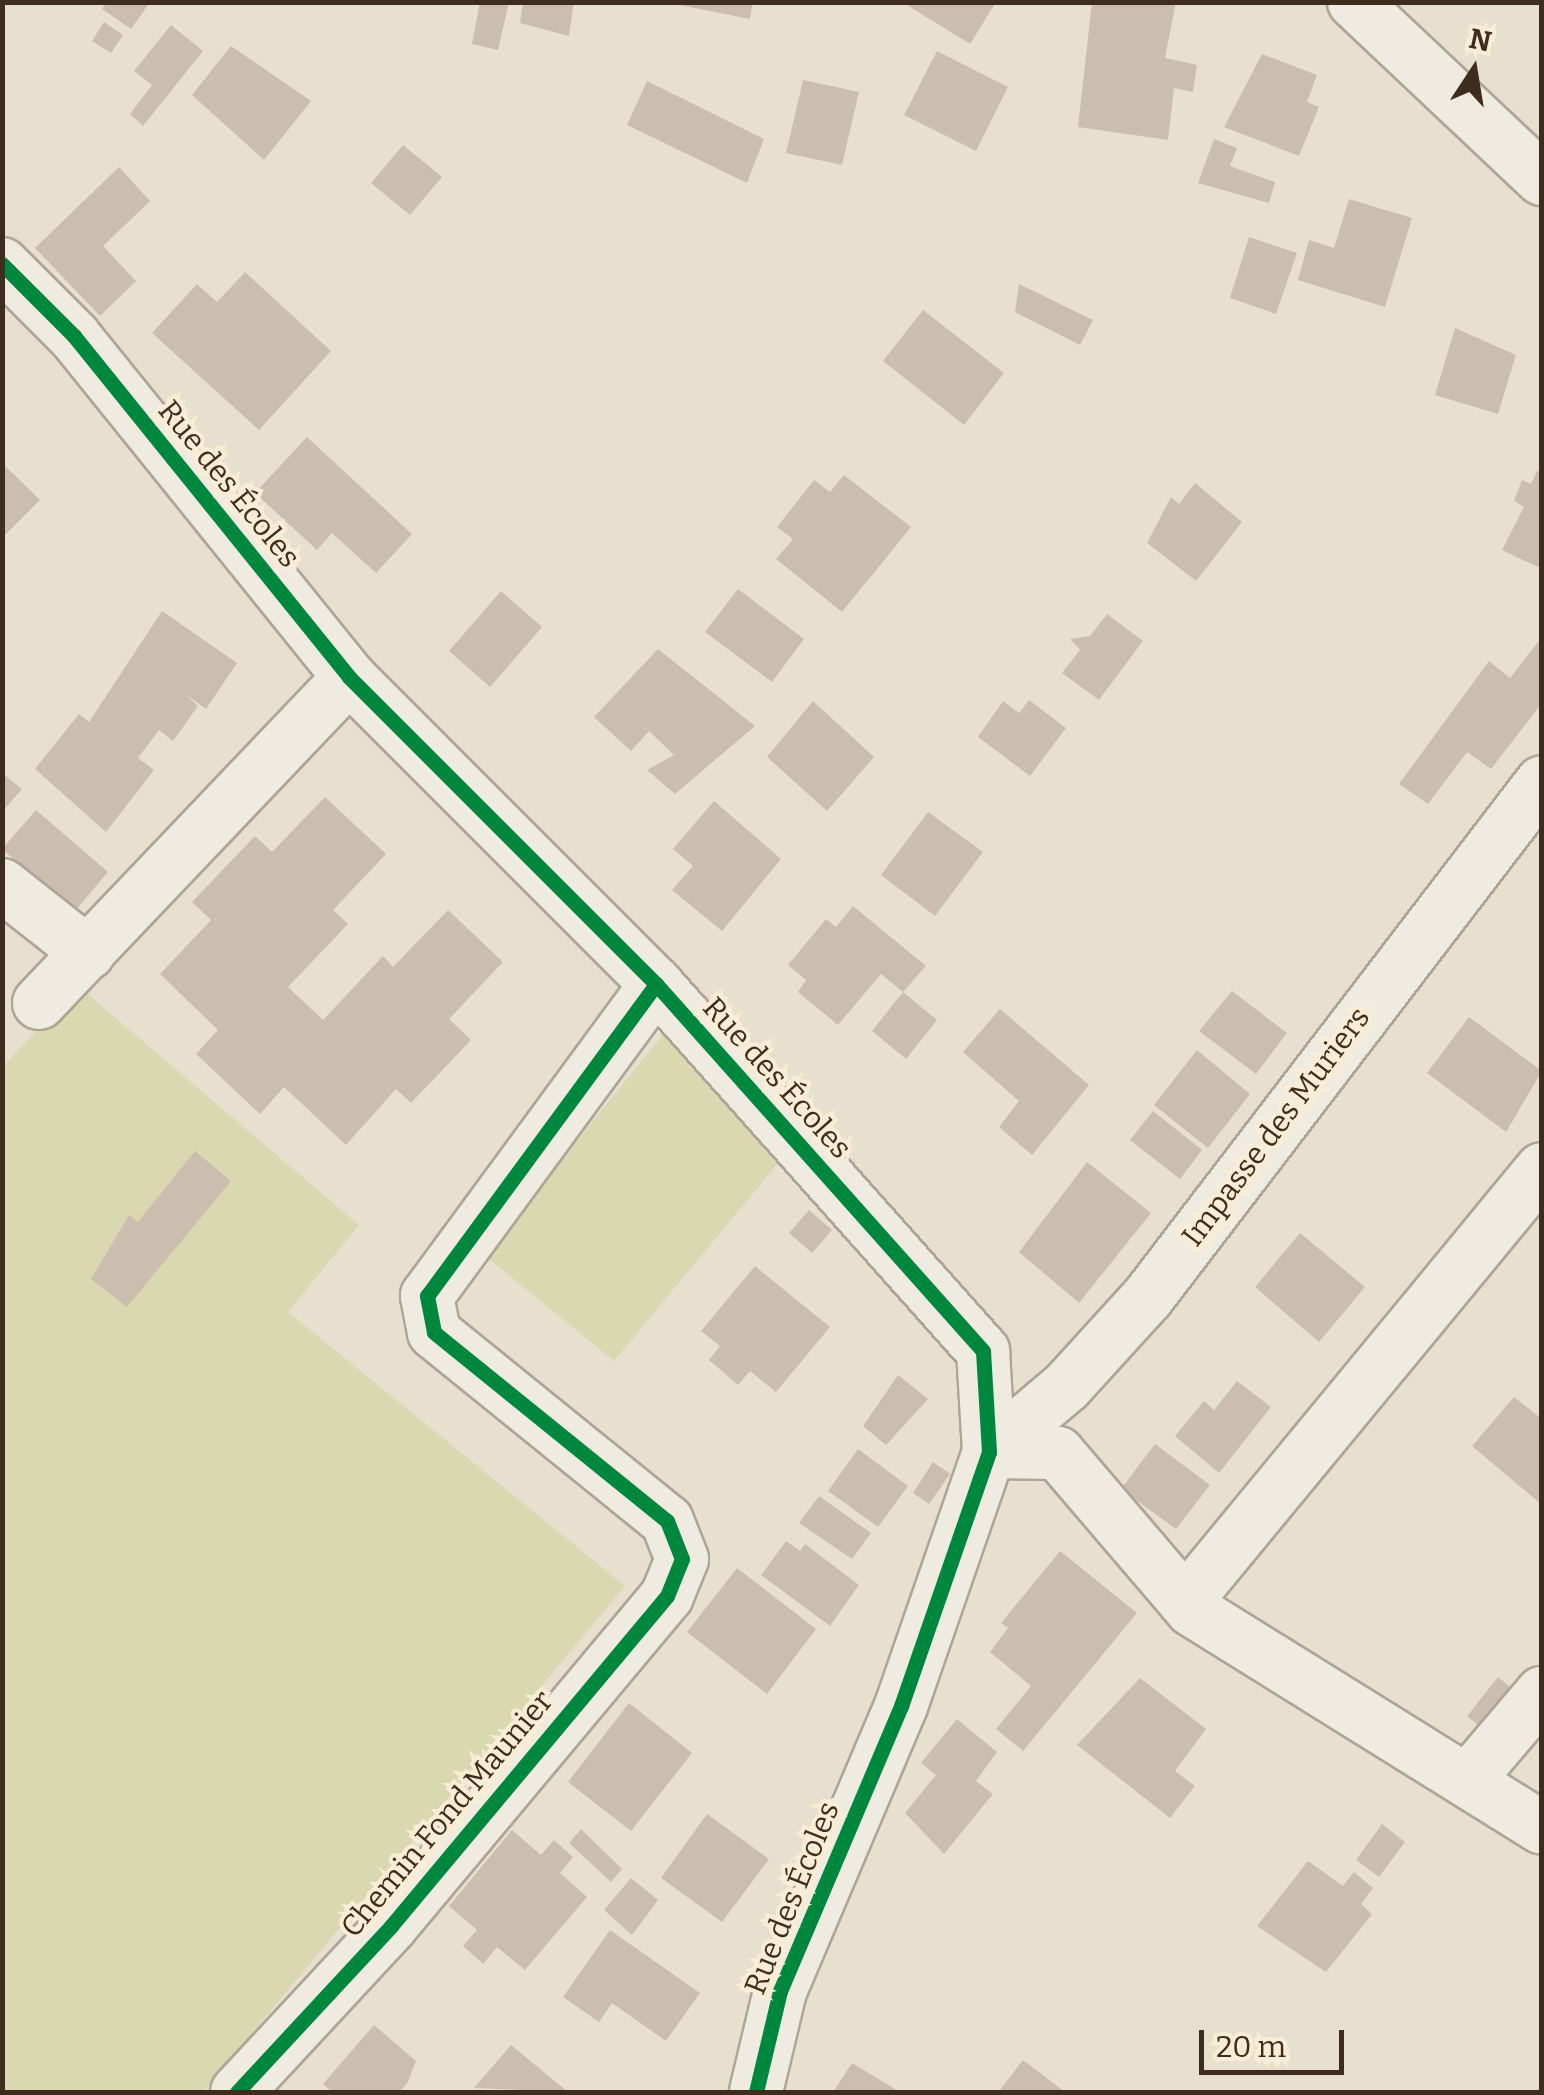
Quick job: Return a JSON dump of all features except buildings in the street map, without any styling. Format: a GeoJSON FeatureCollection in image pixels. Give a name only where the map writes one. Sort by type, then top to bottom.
{"type":"FeatureCollection","features":[{"type":"Feature","properties":{"kind":"street"},"geometry":{"type":"LineString","coordinates":[[1354,2],[1520,128],[1542,179]]}},
{"type":"Feature","properties":{"kind":"street","name":"Rue des Écoles"},"geometry":{"type":"LineString","coordinates":[[2,264],[74,336],[348,677],[656,984],[983,1352],[989,1452],[901,1706],[780,1991],[756,2092]]}},
{"type":"Feature","properties":{"kind":"street"},"geometry":{"type":"LineString","coordinates":[[39,1003],[348,677]]}},
{"type":"Feature","properties":{"kind":"street","name":"Impasse des Muriers"},"geometry":{"type":"LineString","coordinates":[[989,1452],[1068,1386],[1148,1297],[1542,782]]}},
{"type":"Feature","properties":{"kind":"street"},"geometry":{"type":"LineString","coordinates":[[2,885],[88,952]]}},
{"type":"Feature","properties":{"kind":"street","name":"Chemin Fond Maunier"},"geometry":{"type":"LineString","coordinates":[[237,2092],[391,1926],[667,1596],[682,1559],[667,1521],[434,1332],[428,1296],[656,984]]}},
{"type":"Feature","properties":{"kind":"street"},"geometry":{"type":"LineString","coordinates":[[1185,1602],[1542,1169]]}},
{"type":"Feature","properties":{"kind":"street"},"geometry":{"type":"LineString","coordinates":[[989,1452],[1058,1453],[1185,1602],[1542,1828]]}},
{"type":"Feature","properties":{"kind":"street"},"geometry":{"type":"LineString","coordinates":[[1467,1782],[1542,1693]]}},
{"type":"Feature","properties":{"kind":"green space"},"geometry":{"type":"Polygon","coordinates":[[[78,986],[359,1225],[288,1312],[625,1586],[203,2092],[3,2092],[2,1068],[78,986]]]}},
{"type":"Feature","properties":{"kind":"green space"},"geometry":{"type":"Polygon","coordinates":[[[666,1031],[789,1150],[614,1361],[484,1255],[666,1031]]]}},
{"type":"Feature","properties":{"kind":"cycle path"},"geometry":{"type":"LineString","coordinates":[[2,264],[74,336],[349,677],[656,984],[983,1351],[989,1452],[901,1706],[780,1991],[756,2092]]}},
{"type":"Feature","properties":{"kind":"cycle path"},"geometry":{"type":"LineString","coordinates":[[237,2092],[391,1926],[667,1596],[682,1559],[667,1521],[434,1332],[427,1296],[656,984]]}}]}
